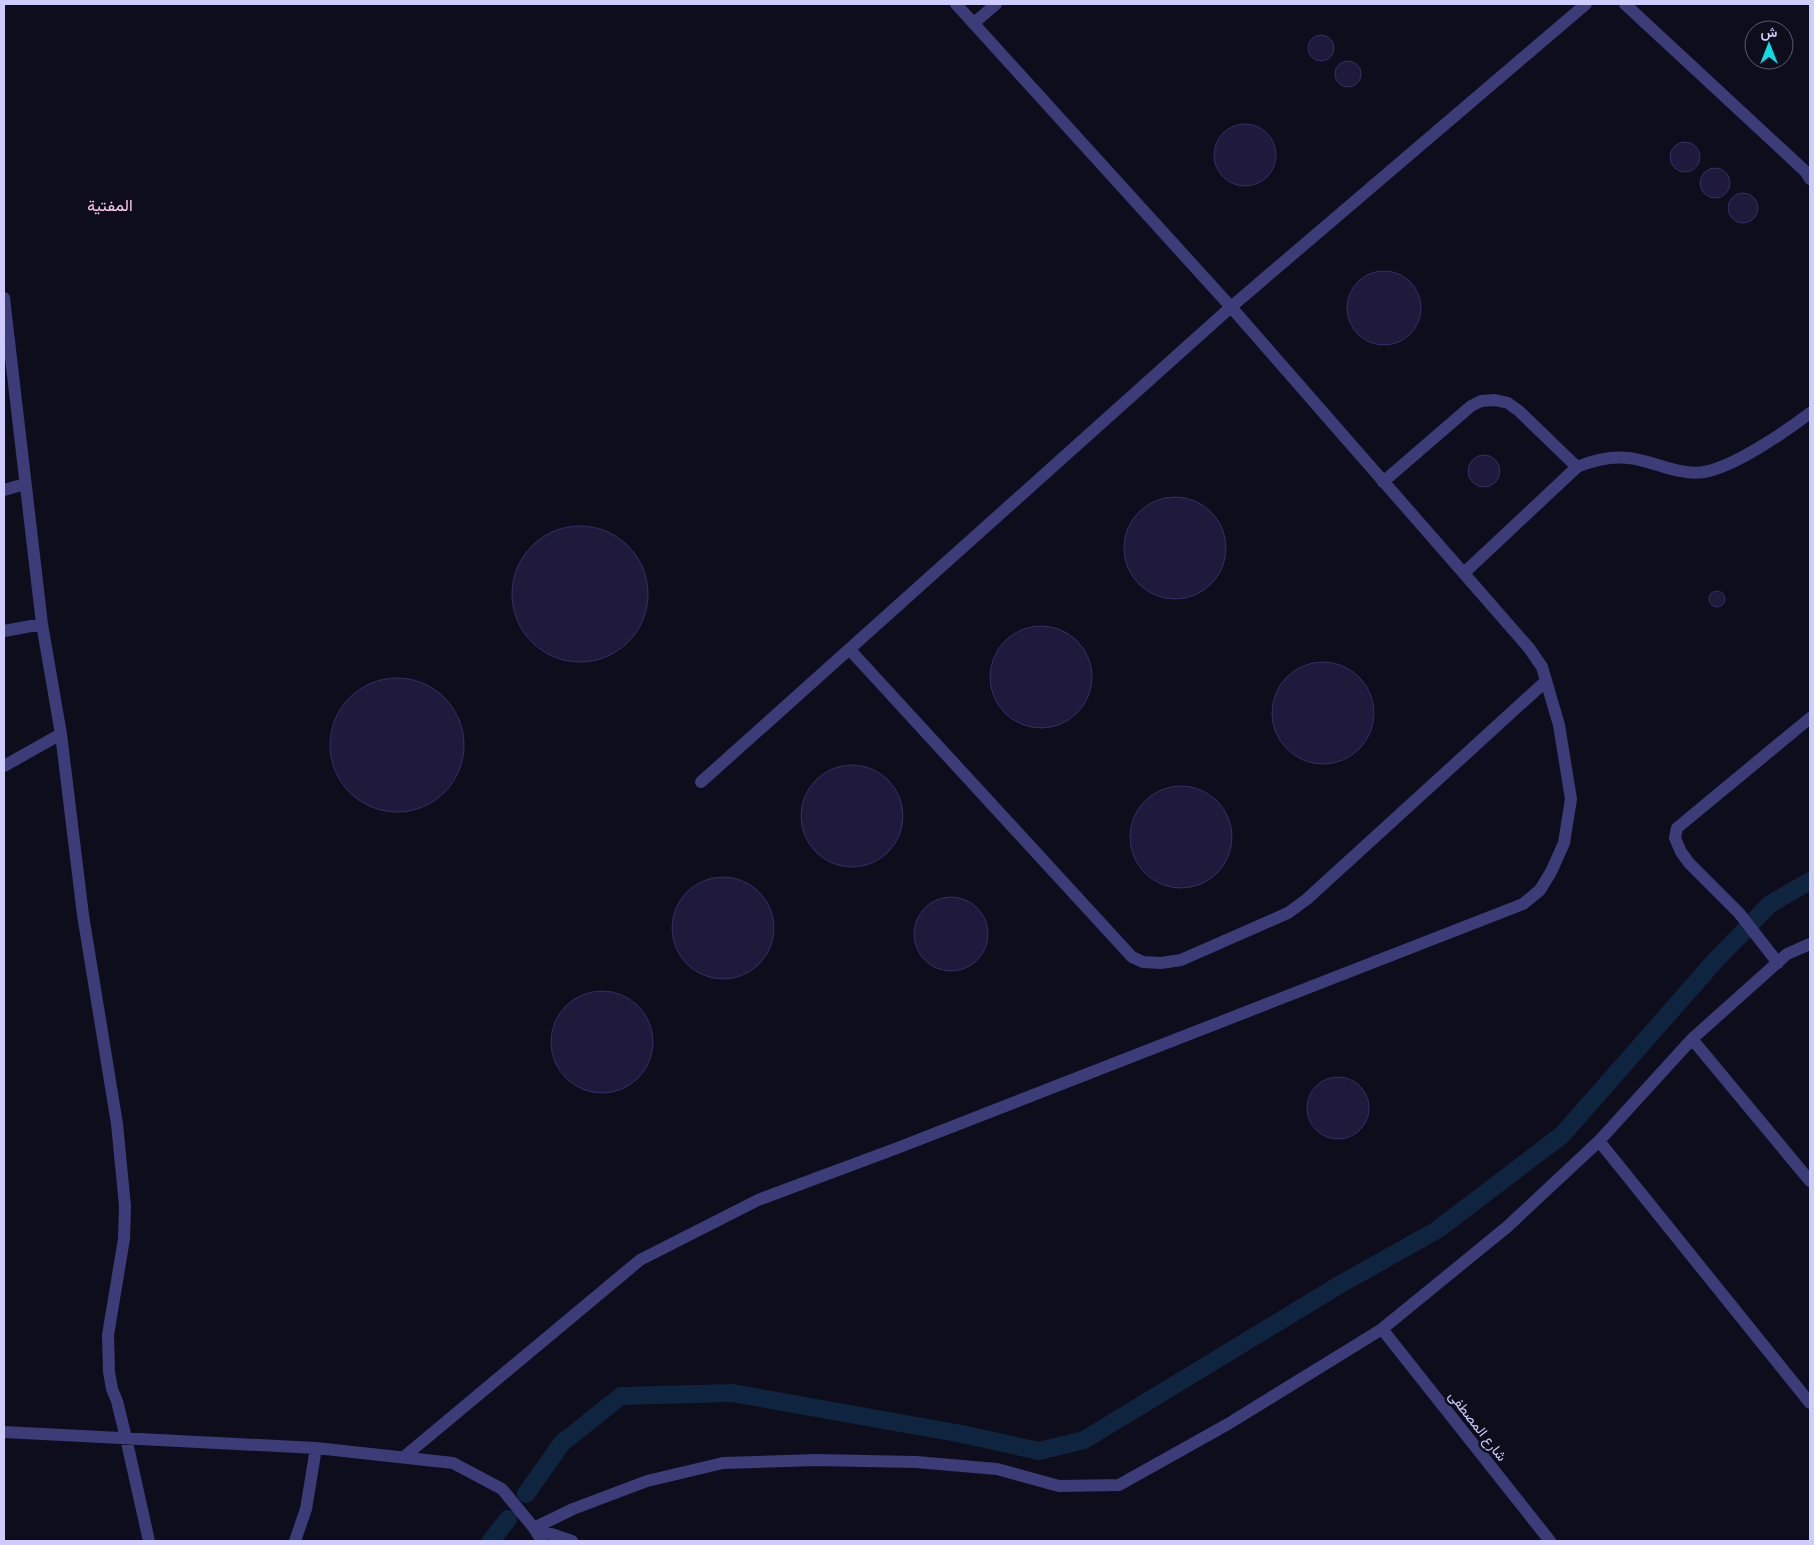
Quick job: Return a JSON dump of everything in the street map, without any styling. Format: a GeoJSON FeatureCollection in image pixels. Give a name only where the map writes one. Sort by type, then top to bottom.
{"type":"FeatureCollection","features":[{"type":"Feature","properties":{"kind":"street"},"geometry":{"type":"LineString","coordinates":[[405,1456],[640,1260],[758,1200],[900,1147],[1523,904],[1540,890],[1564,844],[1571,799],[1559,725],[1542,666],[1529,648],[1231,308],[956,4]]}},
{"type":"Feature","properties":{"kind":"street"},"geometry":{"type":"LineString","coordinates":[[974,24],[996,4]]}},
{"type":"Feature","properties":{"kind":"street"},"geometry":{"type":"LineString","coordinates":[[702,782],[1231,308],[1586,4]]}},
{"type":"Feature","properties":{"kind":"street"},"geometry":{"type":"LineString","coordinates":[[1625,4],[1799,165],[1810,179]]}},
{"type":"Feature","properties":{"kind":"street"},"geometry":{"type":"LineString","coordinates":[[4,298],[9,394],[25,484],[42,624],[60,734],[83,915],[117,1124],[125,1206],[124,1239],[108,1335],[109,1372],[149,1541]]}},
{"type":"Feature","properties":{"kind":"street"},"geometry":{"type":"LineString","coordinates":[[1383,482],[1471,406],[1481,401],[1494,400],[1508,403],[1519,411],[1577,467]]}},
{"type":"Feature","properties":{"kind":"street"},"geometry":{"type":"LineString","coordinates":[[1464,573],[1577,467],[1593,460],[1630,458],[1680,471],[1702,472],[1722,467],[1743,456],[1810,413]]}},
{"type":"Feature","properties":{"kind":"street"},"geometry":{"type":"LineString","coordinates":[[4,490],[25,484]]}},
{"type":"Feature","properties":{"kind":"street"},"geometry":{"type":"LineString","coordinates":[[4,631],[42,624]]}},
{"type":"Feature","properties":{"kind":"street"},"geometry":{"type":"LineString","coordinates":[[850,650],[1132,957],[1143,962],[1161,963],[1181,960],[1288,913],[1307,899],[1546,681]]}},
{"type":"Feature","properties":{"kind":"street"},"geometry":{"type":"LineString","coordinates":[[1775,959],[1739,913],[1689,863],[1681,852],[1675,838],[1677,828],[1810,718]]}},
{"type":"Feature","properties":{"kind":"street"},"geometry":{"type":"LineString","coordinates":[[4,766],[60,734]]}},
{"type":"Feature","properties":{"kind":"street"},"geometry":{"type":"LineString","coordinates":[[534,1528],[573,1509],[647,1481],[723,1463],[815,1460],[916,1462],[997,1469],[1059,1486],[1119,1484],[1228,1424],[1382,1329],[1507,1227],[1600,1141],[1692,1039],[1775,959],[1810,944]]}},
{"type":"Feature","properties":{"kind":"street"},"geometry":{"type":"LineString","coordinates":[[1692,1039],[1810,1181]]}},
{"type":"Feature","properties":{"kind":"street"},"geometry":{"type":"LineString","coordinates":[[1600,1141],[1810,1403]]}},
{"type":"Feature","properties":{"kind":"street","name":"شارع المصطفى"},"geometry":{"type":"LineString","coordinates":[[1382,1329],[1550,1541]]}},
{"type":"Feature","properties":{"kind":"street"},"geometry":{"type":"LineString","coordinates":[[4,1432],[316,1448],[405,1456],[453,1463],[502,1489],[534,1528],[542,1541]]}},
{"type":"Feature","properties":{"kind":"street"},"geometry":{"type":"LineString","coordinates":[[295,1541],[306,1509],[316,1448]]}},
{"type":"Feature","properties":{"kind":"street"},"geometry":{"type":"LineString","coordinates":[[534,1528],[572,1541]]}},
{"type":"Feature","properties":{"kind":"building"},"geometry":{"type":"Polygon","coordinates":[[[1321,35],[1331,38],[1334,48],[1331,58],[1321,61],[1311,58],[1308,48],[1311,38],[1321,35]]]}},
{"type":"Feature","properties":{"kind":"building"},"geometry":{"type":"Polygon","coordinates":[[[1348,61],[1358,64],[1361,74],[1358,84],[1348,87],[1338,84],[1335,74],[1338,64],[1348,61]]]}},
{"type":"Feature","properties":{"kind":"building"},"geometry":{"type":"Polygon","coordinates":[[[1245,124],[1257,127],[1267,133],[1273,143],[1276,155],[1273,167],[1267,177],[1257,183],[1245,186],[1233,183],[1223,177],[1217,167],[1214,155],[1217,143],[1223,133],[1233,127],[1245,124]]]}},
{"type":"Feature","properties":{"kind":"building"},"geometry":{"type":"Polygon","coordinates":[[[1685,142],[1696,146],[1700,157],[1696,168],[1685,172],[1674,168],[1670,157],[1674,146],[1685,142]]]}},
{"type":"Feature","properties":{"kind":"building"},"geometry":{"type":"Polygon","coordinates":[[[1715,168],[1726,172],[1730,183],[1726,194],[1715,198],[1704,194],[1700,183],[1704,172],[1715,168]]]}},
{"type":"Feature","properties":{"kind":"building"},"geometry":{"type":"Polygon","coordinates":[[[1743,193],[1754,197],[1758,208],[1754,219],[1743,223],[1732,219],[1728,208],[1732,197],[1743,193]]]}},
{"type":"Feature","properties":{"kind":"building"},"geometry":{"type":"Polygon","coordinates":[[[1384,271],[1398,274],[1410,282],[1418,294],[1421,308],[1418,322],[1410,334],[1398,342],[1384,345],[1370,342],[1358,334],[1350,322],[1347,308],[1350,294],[1358,282],[1370,274],[1384,271]]]}},
{"type":"Feature","properties":{"kind":"building"},"geometry":{"type":"Polygon","coordinates":[[[1484,455],[1490,456],[1495,460],[1499,465],[1499,477],[1495,482],[1490,486],[1484,487],[1478,486],[1473,482],[1469,477],[1468,471],[1469,465],[1473,460],[1478,456],[1484,455]]]}},
{"type":"Feature","properties":{"kind":"building"},"geometry":{"type":"Polygon","coordinates":[[[1175,497],[1194,501],[1211,512],[1222,529],[1226,548],[1222,567],[1211,584],[1194,595],[1175,599],[1156,595],[1139,584],[1128,567],[1124,548],[1128,529],[1139,512],[1156,501],[1175,497]]]}},
{"type":"Feature","properties":{"kind":"building"},"geometry":{"type":"Polygon","coordinates":[[[580,526],[606,531],[628,546],[643,568],[648,594],[643,620],[628,642],[606,657],[580,662],[554,657],[532,642],[517,620],[512,594],[517,568],[532,546],[554,531],[580,526]]]}},
{"type":"Feature","properties":{"kind":"building"},"geometry":{"type":"Polygon","coordinates":[[[1717,591],[1723,593],[1725,599],[1723,605],[1717,607],[1711,605],[1709,599],[1711,593],[1717,591]]]}},
{"type":"Feature","properties":{"kind":"building"},"geometry":{"type":"Polygon","coordinates":[[[1041,626],[1060,630],[1077,641],[1088,658],[1092,677],[1088,696],[1077,713],[1060,724],[1041,728],[1022,724],[1005,713],[994,696],[990,677],[994,658],[1005,641],[1022,630],[1041,626]]]}},
{"type":"Feature","properties":{"kind":"building"},"geometry":{"type":"Polygon","coordinates":[[[1323,662],[1342,666],[1359,677],[1370,694],[1374,713],[1370,732],[1359,749],[1342,760],[1323,764],[1304,760],[1287,749],[1276,732],[1272,713],[1276,694],[1287,677],[1304,666],[1323,662]]]}},
{"type":"Feature","properties":{"kind":"building"},"geometry":{"type":"Polygon","coordinates":[[[397,678],[423,683],[434,689],[444,698],[453,708],[459,719],[464,745],[459,771],[453,782],[444,792],[434,801],[423,807],[397,812],[371,807],[360,801],[350,792],[341,782],[335,771],[330,745],[335,719],[341,708],[350,698],[360,689],[371,683],[397,678]]]}},
{"type":"Feature","properties":{"kind":"building"},"geometry":{"type":"Polygon","coordinates":[[[852,765],[871,769],[888,780],[899,797],[903,816],[899,835],[888,852],[871,863],[852,867],[833,863],[816,852],[805,835],[801,816],[805,797],[816,780],[833,769],[852,765]]]}},
{"type":"Feature","properties":{"kind":"building"},"geometry":{"type":"Polygon","coordinates":[[[1181,786],[1200,790],[1217,801],[1228,818],[1232,837],[1228,856],[1217,873],[1200,884],[1181,888],[1162,884],[1145,873],[1134,856],[1130,837],[1134,818],[1145,801],[1162,790],[1181,786]]]}},
{"type":"Feature","properties":{"kind":"building"},"geometry":{"type":"Polygon","coordinates":[[[723,877],[742,881],[759,892],[770,909],[774,928],[770,947],[759,964],[742,975],[723,979],[704,975],[687,964],[676,947],[672,928],[676,909],[687,892],[704,881],[723,877]]]}},
{"type":"Feature","properties":{"kind":"building"},"geometry":{"type":"Polygon","coordinates":[[[951,897],[965,900],[977,908],[985,920],[988,934],[985,948],[977,960],[965,968],[951,971],[937,968],[925,960],[917,948],[914,934],[917,920],[925,908],[937,900],[951,897]]]}},
{"type":"Feature","properties":{"kind":"building"},"geometry":{"type":"Polygon","coordinates":[[[602,991],[621,995],[638,1006],[649,1023],[653,1042],[649,1061],[638,1078],[621,1089],[602,1093],[583,1089],[566,1078],[555,1061],[551,1042],[555,1023],[566,1006],[583,995],[602,991]]]}},
{"type":"Feature","properties":{"kind":"building"},"geometry":{"type":"Polygon","coordinates":[[[1332,1077],[1344,1077],[1360,1086],[1367,1096],[1369,1108],[1367,1120],[1360,1130],[1344,1139],[1332,1139],[1321,1134],[1312,1125],[1307,1114],[1307,1102],[1312,1091],[1321,1082],[1332,1077]]]}},
{"type":"Feature","properties":{"kind":"waterway"},"geometry":{"type":"LineString","coordinates":[[526,1494],[562,1443],[621,1396],[732,1393],[962,1434],[1039,1451],[1084,1440],[1339,1285],[1437,1230],[1562,1135],[1714,962],[1770,904],[1810,881]]}},
{"type":"Feature","properties":{"kind":"waterway"},"geometry":{"type":"LineString","coordinates":[[491,1541],[508,1519]]}},
{"type":"Feature","properties":{"kind":"district","name":"المفتية"},"geometry":{"type":"Point","coordinates":[110,205]}}]}
